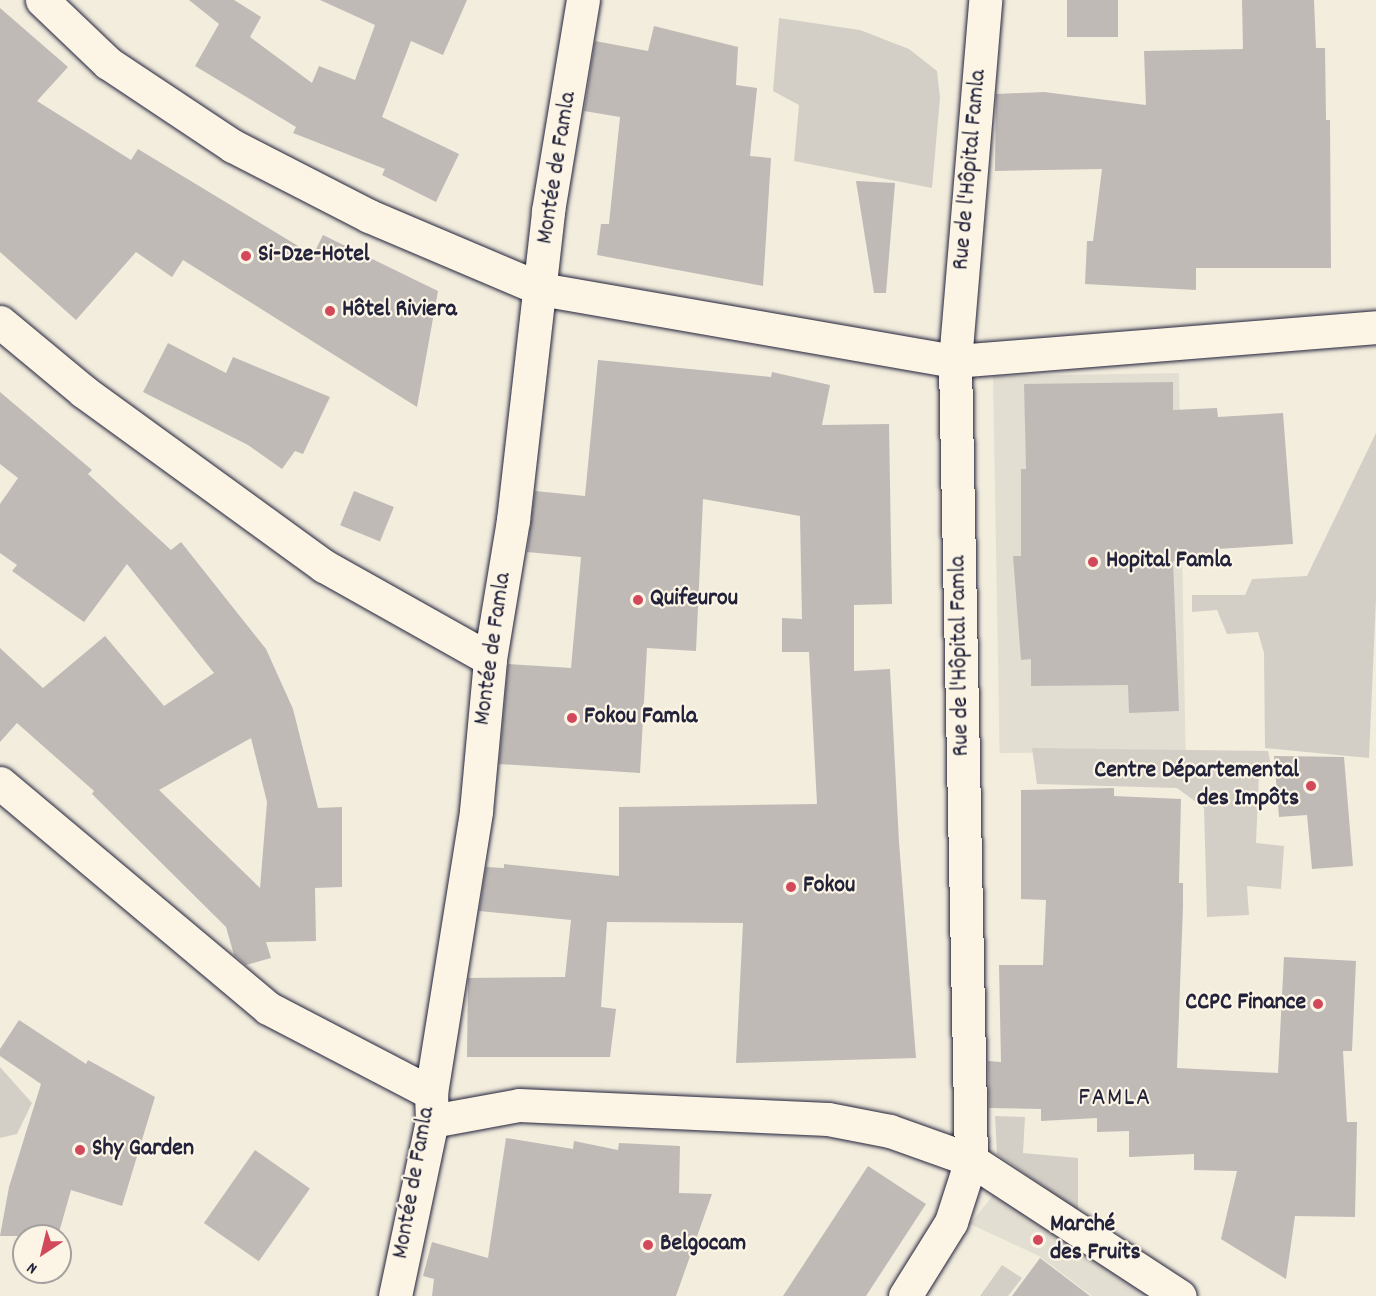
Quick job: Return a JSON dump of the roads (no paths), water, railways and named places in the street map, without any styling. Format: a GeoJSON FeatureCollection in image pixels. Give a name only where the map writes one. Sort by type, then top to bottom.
{"type":"FeatureCollection","features":[{"type":"Feature","properties":{"kind":"street"},"geometry":{"type":"LineString","coordinates":[[42,0],[108,63],[233,146],[369,216],[541,289],[955,361],[1376,327]]}},
{"type":"Feature","properties":{"kind":"street","name":"Montée de Famla"},"geometry":{"type":"LineString","coordinates":[[395,1296],[431,1107],[476,810],[489,659],[513,520],[541,289],[548,211],[583,0]]}},
{"type":"Feature","properties":{"kind":"street","name":"Rue de l'Hôpital Famla"},"geometry":{"type":"LineString","coordinates":[[905,1296],[951,1222],[971,1160],[955,361],[985,0]]}},
{"type":"Feature","properties":{"kind":"street"},"geometry":{"type":"LineString","coordinates":[[0,322],[83,391],[324,566],[489,659]]}},
{"type":"Feature","properties":{"kind":"street"},"geometry":{"type":"LineString","coordinates":[[0,783],[268,1008],[431,1107],[519,1105],[828,1119],[890,1131],[971,1160],[1180,1296]]}},
{"type":"Feature","properties":{"kind":"place","name":"Si-Dze-Hotel"},"geometry":{"type":"Point","coordinates":[246,256]}},
{"type":"Feature","properties":{"kind":"place","name":"Hôtel Riviera"},"geometry":{"type":"Point","coordinates":[330,311]}},
{"type":"Feature","properties":{"kind":"place","name":"Hopital Famla"},"geometry":{"type":"Point","coordinates":[1093,562]}},
{"type":"Feature","properties":{"kind":"place","name":"Quifeurou"},"geometry":{"type":"Point","coordinates":[638,600]}},
{"type":"Feature","properties":{"kind":"place","name":"Fokou Famla"},"geometry":{"type":"Point","coordinates":[572,718]}},
{"type":"Feature","properties":{"kind":"place","name":"Centre Départemental des Impôts"},"geometry":{"type":"Point","coordinates":[1311,786]}},
{"type":"Feature","properties":{"kind":"place","name":"Fokou"},"geometry":{"type":"Point","coordinates":[791,887]}},
{"type":"Feature","properties":{"kind":"place","name":"CCPC Finance"},"geometry":{"type":"Point","coordinates":[1318,1004]}},
{"type":"Feature","properties":{"kind":"place","name":"Shy Garden"},"geometry":{"type":"Point","coordinates":[80,1150]}},
{"type":"Feature","properties":{"kind":"place","name":"Marché des Fruits"},"geometry":{"type":"Point","coordinates":[1038,1240]}},
{"type":"Feature","properties":{"kind":"place","name":"Belgocam"},"geometry":{"type":"Point","coordinates":[648,1245]}},
{"type":"Feature","properties":{"kind":"district","name":"FAMLA"},"geometry":{"type":"Point","coordinates":[1115,1099]}}]}
